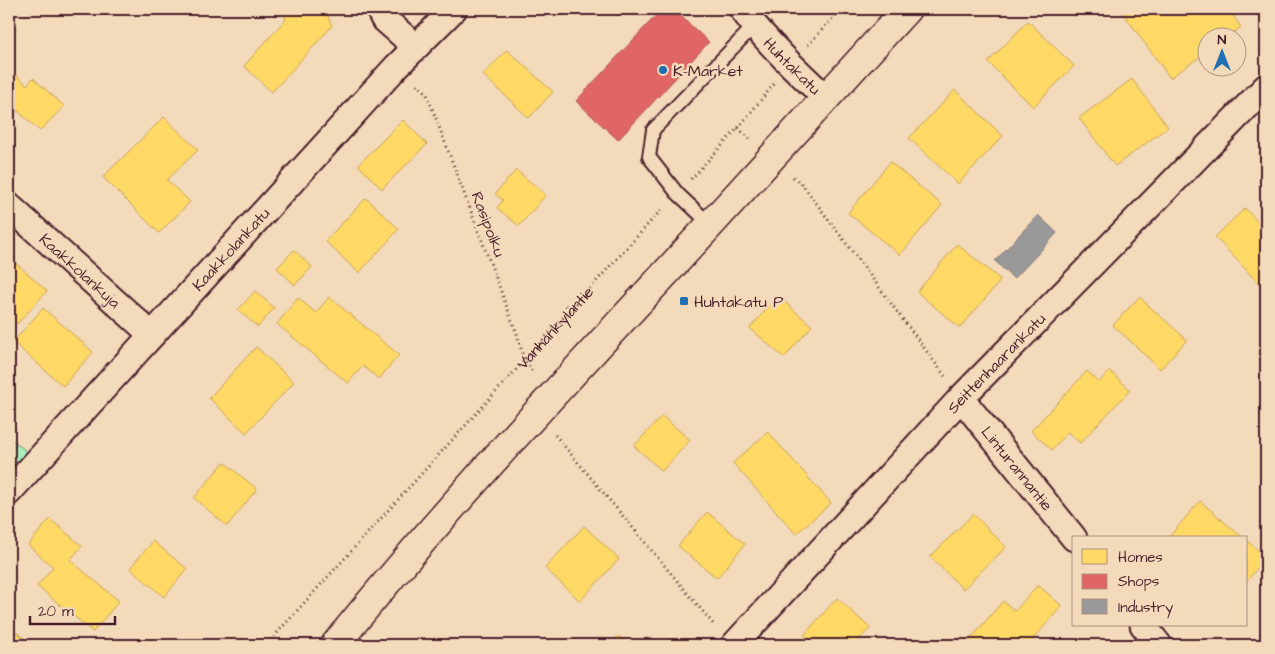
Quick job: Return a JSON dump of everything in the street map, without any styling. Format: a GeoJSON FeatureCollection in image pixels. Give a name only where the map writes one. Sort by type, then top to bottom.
{"type":"FeatureCollection","features":[{"type":"Feature","properties":{"kind":"street"},"geometry":{"type":"LineString","coordinates":[[379,9],[383,18],[416,47]]}},
{"type":"Feature","properties":{"kind":"street","name":"Kaakkolankatu"},"geometry":{"type":"LineString","coordinates":[[9,492],[396,68],[454,9]]}},
{"type":"Feature","properties":{"kind":"street"},"geometry":{"type":"LineString","coordinates":[[335,645],[375,595],[543,405],[711,225],[907,9]]}},
{"type":"Feature","properties":{"kind":"street","name":"Huhtakatu"},"geometry":{"type":"LineString","coordinates":[[748,17],[790,64],[826,98]]}},
{"type":"Feature","properties":{"kind":"street","name":"Seittenhaarankatu"},"geometry":{"type":"LineString","coordinates":[[726,638],[1266,87]]}},
{"type":"Feature","properties":{"kind":"street","name":"Kaakkolankuja"},"geometry":{"type":"LineString","coordinates":[[9,206],[152,335]]}},
{"type":"Feature","properties":{"kind":"street","name":"Linturannantie"},"geometry":{"type":"LineString","coordinates":[[962,398],[1072,536]]}},
{"type":"Feature","properties":{"kind":"street"},"geometry":{"type":"LineString","coordinates":[[1144,626],[1159,645]]}},
{"type":"Feature","properties":{"kind":"lane"},"geometry":{"type":"LineString","coordinates":[[711,225],[677,193],[649,156],[653,130],[748,17]]}},
{"type":"Feature","properties":{"kind":"path","name":"Vanhankyläntie"},"geometry":{"type":"LineString","coordinates":[[268,645],[524,360],[738,128],[790,64],[841,9]]}},
{"type":"Feature","properties":{"kind":"path","name":"Rasipolku"},"geometry":{"type":"LineString","coordinates":[[396,68],[426,92],[517,334],[524,360],[558,438],[726,638]]}},
{"type":"Feature","properties":{"kind":"path"},"geometry":{"type":"LineString","coordinates":[[738,128],[802,184],[962,398]]}},
{"type":"Feature","properties":{"kind":"green space"},"geometry":{"type":"Polygon","coordinates":[[[9,437],[32,456],[9,482],[9,437]]]}},
{"type":"Feature","properties":{"kind":"building: Homes"},"geometry":{"type":"Polygon","coordinates":[[[282,9],[325,9],[332,26],[272,92],[244,66],[286,19],[282,9]]]}},
{"type":"Feature","properties":{"kind":"building: Homes"},"geometry":{"type":"Polygon","coordinates":[[[1120,9],[1228,9],[1241,27],[1198,28],[1198,58],[1170,78],[1120,9]]]}},
{"type":"Feature","properties":{"kind":"building: Homes"},"geometry":{"type":"Polygon","coordinates":[[[1028,21],[1074,66],[1033,107],[988,62],[1028,21]]]}},
{"type":"Feature","properties":{"kind":"building: Homes"},"geometry":{"type":"Polygon","coordinates":[[[507,50],[553,92],[529,118],[483,75],[507,50]]]}},
{"type":"Feature","properties":{"kind":"building: Homes"},"geometry":{"type":"Polygon","coordinates":[[[9,69],[27,85],[33,78],[64,106],[40,131],[18,111],[9,122],[9,69]]]}},
{"type":"Feature","properties":{"kind":"building: Homes"},"geometry":{"type":"Polygon","coordinates":[[[1132,79],[1168,127],[1115,166],[1079,118],[1132,79]]]}},
{"type":"Feature","properties":{"kind":"building: Homes"},"geometry":{"type":"Polygon","coordinates":[[[955,90],[1003,136],[958,184],[909,138],[955,90]]]}},
{"type":"Feature","properties":{"kind":"building: Homes"},"geometry":{"type":"Polygon","coordinates":[[[164,117],[198,150],[167,180],[190,202],[159,233],[103,177],[164,117]]]}},
{"type":"Feature","properties":{"kind":"building: Homes"},"geometry":{"type":"Polygon","coordinates":[[[403,120],[427,144],[382,189],[358,165],[403,120]]]}},
{"type":"Feature","properties":{"kind":"building: Homes"},"geometry":{"type":"Polygon","coordinates":[[[890,162],[942,205],[900,255],[848,213],[890,162]]]}},
{"type":"Feature","properties":{"kind":"building: Homes"},"geometry":{"type":"Polygon","coordinates":[[[516,170],[546,195],[519,226],[497,208],[503,200],[495,194],[516,170]]]}},
{"type":"Feature","properties":{"kind":"building: Homes"},"geometry":{"type":"Polygon","coordinates":[[[366,198],[399,229],[359,273],[325,241],[366,198]]]}},
{"type":"Feature","properties":{"kind":"building: Homes"},"geometry":{"type":"Polygon","coordinates":[[[1245,208],[1266,231],[1266,291],[1215,237],[1245,208]]]}},
{"type":"Feature","properties":{"kind":"building: Homes"},"geometry":{"type":"Polygon","coordinates":[[[957,244],[1001,280],[960,328],[917,292],[957,244]]]}},
{"type":"Feature","properties":{"kind":"building: Homes"},"geometry":{"type":"Polygon","coordinates":[[[294,250],[312,267],[295,285],[277,268],[294,250]]]}},
{"type":"Feature","properties":{"kind":"building: Homes"},"geometry":{"type":"Polygon","coordinates":[[[9,257],[47,291],[17,324],[9,316],[9,257]]]}},
{"type":"Feature","properties":{"kind":"building: Homes"},"geometry":{"type":"Polygon","coordinates":[[[255,291],[274,308],[258,327],[238,310],[255,291]]]}},
{"type":"Feature","properties":{"kind":"building: Homes"},"geometry":{"type":"Polygon","coordinates":[[[778,296],[812,326],[784,358],[750,328],[778,296]]]}},
{"type":"Feature","properties":{"kind":"building: Homes"},"geometry":{"type":"Polygon","coordinates":[[[329,297],[399,355],[379,379],[363,366],[348,383],[277,324],[298,298],[316,313],[329,297]]]}},
{"type":"Feature","properties":{"kind":"building: Homes"},"geometry":{"type":"Polygon","coordinates":[[[1139,297],[1187,340],[1160,369],[1113,325],[1139,297]]]}},
{"type":"Feature","properties":{"kind":"building: Homes"},"geometry":{"type":"Polygon","coordinates":[[[43,308],[93,352],[63,386],[13,342],[43,308]]]}},
{"type":"Feature","properties":{"kind":"building: Homes"},"geometry":{"type":"Polygon","coordinates":[[[256,347],[294,382],[246,433],[209,398],[256,347]]]}},
{"type":"Feature","properties":{"kind":"building: Homes"},"geometry":{"type":"Polygon","coordinates":[[[1087,371],[1099,382],[1110,371],[1130,390],[1080,443],[1068,432],[1052,450],[1031,431],[1087,371]]]}},
{"type":"Feature","properties":{"kind":"building: Homes"},"geometry":{"type":"Polygon","coordinates":[[[662,416],[690,440],[662,471],[634,446],[662,416]]]}},
{"type":"Feature","properties":{"kind":"building: Homes"},"geometry":{"type":"Polygon","coordinates":[[[768,432],[831,503],[796,534],[733,463],[768,432]]]}},
{"type":"Feature","properties":{"kind":"building: Homes"},"geometry":{"type":"Polygon","coordinates":[[[224,462],[257,489],[227,526],[194,498],[224,462]]]}},
{"type":"Feature","properties":{"kind":"building: Homes"},"geometry":{"type":"Polygon","coordinates":[[[1200,501],[1241,536],[1170,536],[1200,501]]]}},
{"type":"Feature","properties":{"kind":"building: Homes"},"geometry":{"type":"Polygon","coordinates":[[[707,512],[745,544],[717,578],[678,546],[707,512]]]}},
{"type":"Feature","properties":{"kind":"building: Homes"},"geometry":{"type":"Polygon","coordinates":[[[973,514],[1006,547],[963,589],[930,557],[973,514]]]}},
{"type":"Feature","properties":{"kind":"building: Homes"},"geometry":{"type":"Polygon","coordinates":[[[50,519],[82,546],[70,560],[119,601],[93,632],[37,586],[53,567],[28,545],[50,519]]]}},
{"type":"Feature","properties":{"kind":"building: Homes"},"geometry":{"type":"Polygon","coordinates":[[[584,526],[619,559],[580,601],[545,568],[584,526]]]}},
{"type":"Feature","properties":{"kind":"building: Homes"},"geometry":{"type":"Polygon","coordinates":[[[153,541],[187,569],[164,597],[130,568],[153,541]]]}},
{"type":"Feature","properties":{"kind":"building: Homes"},"geometry":{"type":"Polygon","coordinates":[[[1248,542],[1266,557],[1248,580],[1248,542]]]}},
{"type":"Feature","properties":{"kind":"building: Homes"},"geometry":{"type":"Polygon","coordinates":[[[1038,585],[1062,606],[1028,645],[965,645],[1003,601],[1015,611],[1038,585]]]}},
{"type":"Feature","properties":{"kind":"building: Homes"},"geometry":{"type":"Polygon","coordinates":[[[837,598],[870,628],[854,645],[815,645],[804,635],[837,598]]]}},
{"type":"Feature","properties":{"kind":"building: Homes"},"geometry":{"type":"Polygon","coordinates":[[[9,626],[32,645],[9,645],[9,626]]]}},
{"type":"Feature","properties":{"kind":"building: Homes"},"geometry":{"type":"Polygon","coordinates":[[[618,636],[630,645],[611,645],[618,636]]]}},
{"type":"Feature","properties":{"kind":"building: Homes"},"geometry":{"type":"Polygon","coordinates":[[[1074,639],[1081,645],[1068,645],[1074,639]]]}},
{"type":"Feature","properties":{"kind":"building: Shops"},"geometry":{"type":"Polygon","coordinates":[[[662,9],[673,9],[709,42],[618,140],[576,101],[662,9]]]}},
{"type":"Feature","properties":{"kind":"building: Industry"},"geometry":{"type":"Polygon","coordinates":[[[1038,215],[1057,233],[1014,279],[995,261],[1038,215]]]}},
{"type":"Feature","properties":{"kind":"place","name":"K-Market"},"geometry":{"type":"Point","coordinates":[663,70]}},
{"type":"Feature","properties":{"kind":"place","name":"Huhtakatu P"},"geometry":{"type":"Point","coordinates":[684,301]}}]}
